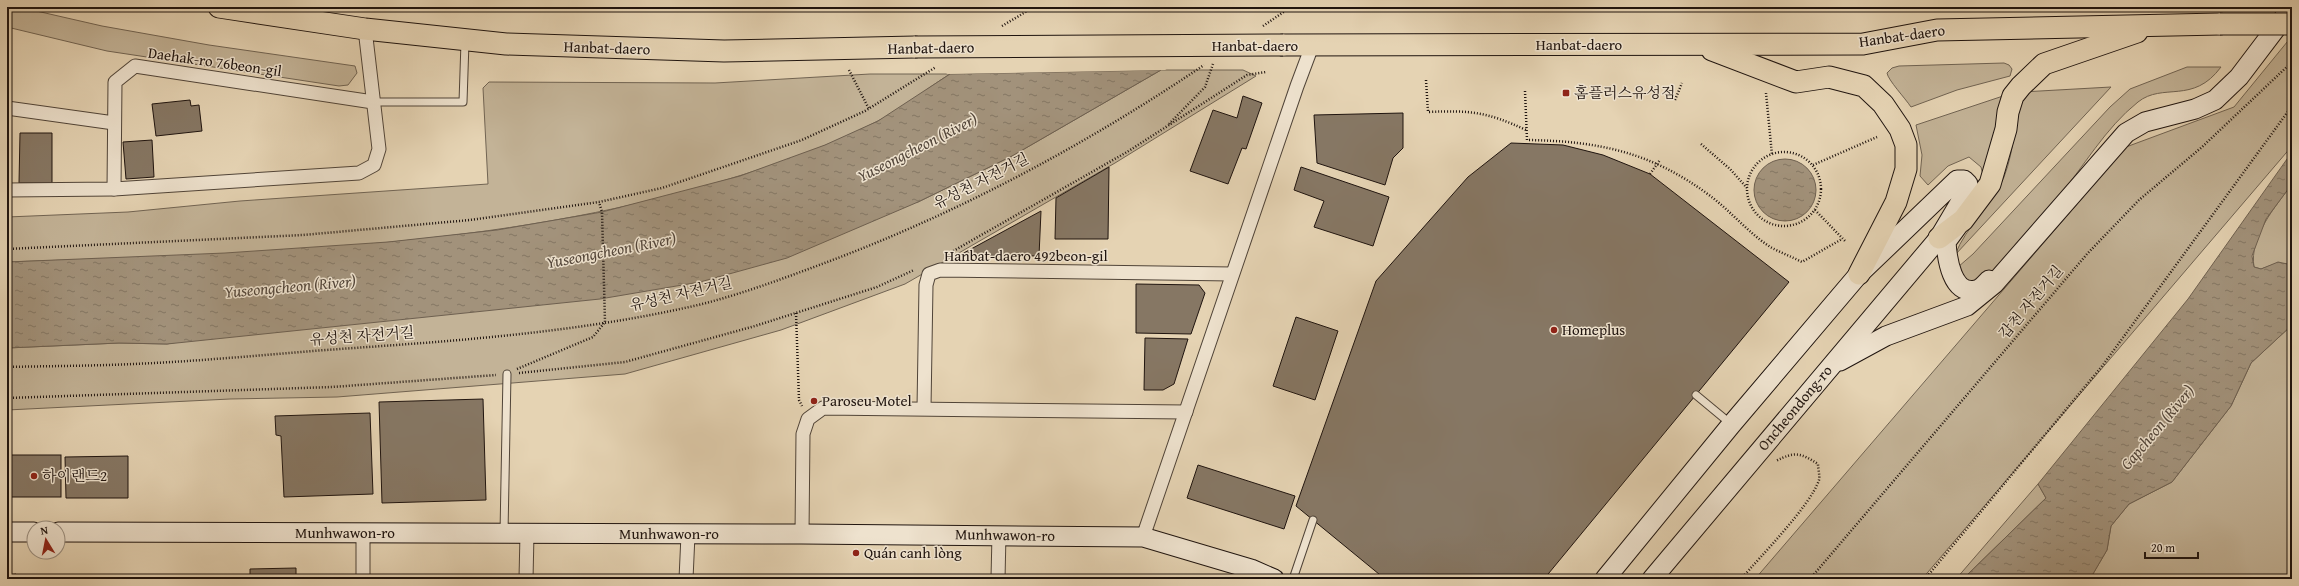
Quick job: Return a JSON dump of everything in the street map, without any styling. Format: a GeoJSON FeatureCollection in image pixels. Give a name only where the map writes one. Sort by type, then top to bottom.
{"type":"FeatureCollection","features":[{"type":"Feature","properties":{"kind":"main road","name":"Hanbat-daero"},"geometry":{"type":"LineString","coordinates":[[219,7],[365,29],[514,45],[716,51],[1283,45],[1863,44],[1937,30],[2157,25],[2292,24]]}},
{"type":"Feature","properties":{"kind":"main road"},"geometry":{"type":"LineString","coordinates":[[1832,365],[1886,336],[1967,306],[1994,284],[2126,133],[2145,122],[2195,109],[2215,100],[2239,77],[2292,7]]}},
{"type":"Feature","properties":{"kind":"main road"},"geometry":{"type":"LineString","coordinates":[[2015,260],[1977,290],[1962,287],[1948,267],[1946,242],[1990,184],[2006,129],[2008,112],[2013,96],[2021,86],[2044,64],[2157,25]]}},
{"type":"Feature","properties":{"kind":"main road"},"geometry":{"type":"LineString","coordinates":[[1605,579],[1859,274],[1896,202],[1906,169],[1906,145],[1900,128],[1883,104],[1864,86],[1829,77],[1796,82],[1698,45]]}},
{"type":"Feature","properties":{"kind":"main road","name":"Oncheondong-ro"},"geometry":{"type":"LineString","coordinates":[[1652,579],[1939,238],[1968,189],[1968,184],[1964,180],[1957,180],[1859,274]]}},
{"type":"Feature","properties":{"kind":"main road"},"geometry":{"type":"LineString","coordinates":[[1939,238],[1963,220]]}},
{"type":"Feature","properties":{"kind":"main road"},"geometry":{"type":"LineString","coordinates":[[7,532],[26,532]]}},
{"type":"Feature","properties":{"kind":"main road","name":"Munhwawon-ro"},"geometry":{"type":"LineString","coordinates":[[66,532],[688,535],[999,534],[1143,537],[1251,569],[1274,579]]}},
{"type":"Feature","properties":{"kind":"street"},"geometry":{"type":"LineString","coordinates":[[7,190],[114,189],[359,173],[374,164],[379,150],[365,29]]}},
{"type":"Feature","properties":{"kind":"street"},"geometry":{"type":"LineString","coordinates":[[1143,537],[1232,274],[1312,46]]}},
{"type":"Feature","properties":{"kind":"street","name":"Daehak-ro 76beon-gil"},"geometry":{"type":"LineString","coordinates":[[114,189],[115,82],[135,66],[373,102]]}},
{"type":"Feature","properties":{"kind":"street"},"geometry":{"type":"LineString","coordinates":[[7,108],[114,124]]}},
{"type":"Feature","properties":{"kind":"street","name":"Hanbat-daero 492beon-gil"},"geometry":{"type":"LineString","coordinates":[[924,408],[926,285],[929,274],[940,270],[1232,274]]}},
{"type":"Feature","properties":{"kind":"street"},"geometry":{"type":"LineString","coordinates":[[802,534],[803,434],[808,419],[823,408],[1186,412]]}},
{"type":"Feature","properties":{"kind":"street"},"geometry":{"type":"LineString","coordinates":[[363,533],[363,579]]}},
{"type":"Feature","properties":{"kind":"street"},"geometry":{"type":"LineString","coordinates":[[526,579],[527,534]]}},
{"type":"Feature","properties":{"kind":"street"},"geometry":{"type":"LineString","coordinates":[[998,579],[999,534]]}},
{"type":"Feature","properties":{"kind":"street"},"geometry":{"type":"LineString","coordinates":[[686,579],[688,535]]}},
{"type":"Feature","properties":{"kind":"lane"},"geometry":{"type":"LineString","coordinates":[[373,102],[463,102],[465,40]]}},
{"type":"Feature","properties":{"kind":"lane"},"geometry":{"type":"LineString","coordinates":[[504,534],[507,374]]}},
{"type":"Feature","properties":{"kind":"lane"},"geometry":{"type":"LineString","coordinates":[[1696,395],[1732,425]]}},
{"type":"Feature","properties":{"kind":"lane"},"geometry":{"type":"LineString","coordinates":[[1293,579],[1313,520]]}},
{"type":"Feature","properties":{"kind":"path"},"geometry":{"type":"LineString","coordinates":[[1001,27],[1034,7]]}},
{"type":"Feature","properties":{"kind":"path"},"geometry":{"type":"LineString","coordinates":[[1259,28],[1291,7]]}},
{"type":"Feature","properties":{"kind":"path","name":"유성천 자전거길"},"geometry":{"type":"LineString","coordinates":[[7,367],[133,364],[432,342],[606,322],[700,304],[779,280],[869,246],[963,205],[1062,153],[1163,93],[1215,57],[1205,87],[1165,128]]}},
{"type":"Feature","properties":{"kind":"path","name":"갑천 자전거길"},"geometry":{"type":"LineString","coordinates":[[1811,578],[2087,254],[2138,200],[2213,137],[2292,62]]}},
{"type":"Feature","properties":{"kind":"path"},"geometry":{"type":"LineString","coordinates":[[7,249],[303,234],[470,220],[599,202],[662,188],[802,140],[844,123],[942,64]]}},
{"type":"Feature","properties":{"kind":"path"},"geometry":{"type":"LineString","coordinates":[[849,70],[869,109]]}},
{"type":"Feature","properties":{"kind":"path"},"geometry":{"type":"LineString","coordinates":[[942,256],[964,246],[1165,128],[1246,75],[1266,72]]}},
{"type":"Feature","properties":{"kind":"path"},"geometry":{"type":"LineString","coordinates":[[1426,80],[1428,112],[1468,111],[1495,116],[1526,130]]}},
{"type":"Feature","properties":{"kind":"path"},"geometry":{"type":"LineString","coordinates":[[1675,100],[1682,83]]}},
{"type":"Feature","properties":{"kind":"path"},"geometry":{"type":"LineString","coordinates":[[1525,91],[1526,140],[1598,144],[1630,153],[1657,164],[1686,179],[1710,196],[1771,247],[1802,262],[1842,238]]}},
{"type":"Feature","properties":{"kind":"path"},"geometry":{"type":"LineString","coordinates":[[1766,93],[1772,155]]}},
{"type":"Feature","properties":{"kind":"path"},"geometry":{"type":"LineString","coordinates":[[1925,579],[2103,365],[2292,106]]}},
{"type":"Feature","properties":{"kind":"path"},"geometry":{"type":"LineString","coordinates":[[1813,165],[1877,137]]}},
{"type":"Feature","properties":{"kind":"path"},"geometry":{"type":"LineString","coordinates":[[1701,144],[1730,169],[1747,188]]}},
{"type":"Feature","properties":{"kind":"path"},"geometry":{"type":"LineString","coordinates":[[1791,153],[1803,157],[1813,165],[1819,176],[1822,187],[1820,199],[1815,210],[1807,219],[1796,225],[1784,227],[1773,225],[1762,219],[1748,200],[1747,188],[1750,176],[1756,165],[1772,155],[1791,153]]}},
{"type":"Feature","properties":{"kind":"path"},"geometry":{"type":"LineString","coordinates":[[1650,174],[1660,160]]}},
{"type":"Feature","properties":{"kind":"path"},"geometry":{"type":"LineString","coordinates":[[507,374],[559,349],[593,336],[606,322],[602,212],[599,202]]}},
{"type":"Feature","properties":{"kind":"path"},"geometry":{"type":"LineString","coordinates":[[1815,210],[1846,242]]}},
{"type":"Feature","properties":{"kind":"path"},"geometry":{"type":"LineString","coordinates":[[7,398],[332,386],[507,374],[625,362],[796,313],[877,287],[921,266]]}},
{"type":"Feature","properties":{"kind":"path"},"geometry":{"type":"LineString","coordinates":[[796,313],[799,400],[808,419]]}},
{"type":"Feature","properties":{"kind":"path"},"geometry":{"type":"LineString","coordinates":[[1741,579],[1792,520],[1814,489],[1819,478],[1818,464],[1806,456],[1798,454],[1775,462]]}},
{"type":"Feature","properties":{"kind":"path"},"geometry":{"type":"LineString","coordinates":[[2285,579],[2292,570]]}},
{"type":"Feature","properties":{"kind":"path"},"geometry":{"type":"LineString","coordinates":[[1811,578],[1815,579]]}},
{"type":"Feature","properties":{"kind":"shaded area"},"geometry":{"type":"Polygon","coordinates":[[[7,7],[19,7],[102,26],[209,45],[355,66],[357,73],[348,85],[339,86],[107,51],[7,27],[7,7]]]}},
{"type":"Feature","properties":{"kind":"shaded area"},"geometry":{"type":"Polygon","coordinates":[[[2292,36],[2292,146],[1922,579],[1755,579],[2126,147],[2234,107],[2292,36]]]}},
{"type":"Feature","properties":{"kind":"shaded area"},"geometry":{"type":"Polygon","coordinates":[[[2004,63],[2009,65],[2012,69],[2010,76],[1957,90],[1911,107],[1893,84],[1887,73],[1892,68],[1899,66],[2004,63]]]}},
{"type":"Feature","properties":{"kind":"shaded area"},"geometry":{"type":"Polygon","coordinates":[[[2187,67],[2221,67],[2210,79],[2200,86],[2189,90],[2158,93],[2148,96],[2126,112],[2105,136],[2056,200],[1986,280],[1974,282],[1967,280],[1958,267],[1973,254],[2110,107],[2130,89],[2187,67]]]}},
{"type":"Feature","properties":{"kind":"shaded area"},"geometry":{"type":"Polygon","coordinates":[[[1161,70],[1243,70],[1256,76],[1115,163],[905,284],[781,330],[625,374],[337,397],[230,399],[7,410],[7,348],[119,343],[167,344],[918,202],[1012,156],[1161,70]]]}},
{"type":"Feature","properties":{"kind":"shaded area"},"geometry":{"type":"Polygon","coordinates":[[[870,74],[950,74],[886,117],[834,142],[769,166],[702,187],[617,208],[531,224],[444,236],[357,245],[182,256],[7,262],[7,217],[128,212],[240,201],[488,184],[483,88],[489,82],[715,83],[870,74]]]}},
{"type":"Feature","properties":{"kind":"shaded area"},"geometry":{"type":"Polygon","coordinates":[[[2111,87],[1955,255],[1966,235],[1993,197],[2004,177],[2008,166],[2022,92],[2111,87]]]}},
{"type":"Feature","properties":{"kind":"shaded area"},"geometry":{"type":"Polygon","coordinates":[[[2003,96],[1995,141],[1983,175],[1981,167],[1969,157],[1948,166],[1928,185],[1920,176],[1922,155],[1916,125],[2003,96]]]}},
{"type":"Feature","properties":{"kind":"shaded area"},"geometry":{"type":"Polygon","coordinates":[[[2292,184],[2292,265],[2278,263],[2261,269],[2254,267],[2255,245],[2259,234],[2271,212],[2292,184]]]}},
{"type":"Feature","properties":{"kind":"shaded area"},"geometry":{"type":"Polygon","coordinates":[[[2292,325],[2292,579],[2090,579],[2107,550],[2111,526],[2129,504],[2172,482],[2231,406],[2251,363],[2292,325]]]}},
{"type":"Feature","properties":{"kind":"shaded area"},"geometry":{"type":"Polygon","coordinates":[[[2038,484],[2046,498],[1963,579],[1956,579],[2038,484]]]}},
{"type":"Feature","properties":{"kind":"water","name":"Yuseongcheon (River)"},"geometry":{"type":"Polygon","coordinates":[[[1161,70],[1012,156],[918,202],[787,258],[700,282],[600,299],[167,344],[119,343],[7,348],[7,262],[225,253],[388,242],[497,230],[602,212],[740,176],[825,145],[878,121],[950,74],[1161,70]]]}},
{"type":"Feature","properties":{"kind":"water","name":"Gapcheon (River)"},"geometry":{"type":"Polygon","coordinates":[[[2292,152],[2292,184],[2266,219],[2252,256],[2254,267],[2261,269],[2278,262],[2292,265],[2292,325],[2251,363],[2231,406],[2172,482],[2129,504],[2111,526],[2107,550],[2090,579],[1963,579],[2046,498],[2038,484],[2188,299],[2292,152]]]}},
{"type":"Feature","properties":{"kind":"water"},"geometry":{"type":"Polygon","coordinates":[[[1785,159],[1802,164],[1807,168],[1811,173],[1816,190],[1811,207],[1807,212],[1802,216],[1785,221],[1768,216],[1763,212],[1759,207],[1754,190],[1759,173],[1763,168],[1768,164],[1785,159]]]}},
{"type":"Feature","properties":{"kind":"pier"},"geometry":{"type":"Polygon","coordinates":[[[1049,7],[1268,7],[1165,70],[946,74],[1049,7]]]}},
{"type":"Feature","properties":{"kind":"building"},"geometry":{"type":"Polygon","coordinates":[[[1243,96],[1262,103],[1246,149],[1242,148],[1228,184],[1190,171],[1213,110],[1237,118],[1243,96]]]}},
{"type":"Feature","properties":{"kind":"building"},"geometry":{"type":"Polygon","coordinates":[[[190,100],[191,106],[199,105],[202,131],[156,136],[152,104],[190,100]]]}},
{"type":"Feature","properties":{"kind":"building"},"geometry":{"type":"Polygon","coordinates":[[[1403,113],[1403,148],[1393,158],[1385,185],[1317,163],[1314,115],[1403,113]]]}},
{"type":"Feature","properties":{"kind":"building"},"geometry":{"type":"Polygon","coordinates":[[[20,133],[52,133],[52,183],[19,183],[20,133]]]}},
{"type":"Feature","properties":{"kind":"building"},"geometry":{"type":"Polygon","coordinates":[[[152,140],[154,177],[126,179],[123,142],[152,140]]]}},
{"type":"Feature","properties":{"kind":"building","name":"Homeplus"},"geometry":{"type":"Polygon","coordinates":[[[1511,143],[1563,145],[1603,155],[1650,174],[1789,282],[1544,579],[1385,579],[1296,506],[1376,281],[1468,177],[1511,143]]]}},
{"type":"Feature","properties":{"kind":"building"},"geometry":{"type":"Polygon","coordinates":[[[1109,167],[1108,239],[1055,239],[1056,198],[1109,167]]]}},
{"type":"Feature","properties":{"kind":"building"},"geometry":{"type":"Polygon","coordinates":[[[1301,167],[1389,197],[1373,246],[1314,227],[1324,201],[1294,190],[1301,167]]]}},
{"type":"Feature","properties":{"kind":"building"},"geometry":{"type":"Polygon","coordinates":[[[1041,211],[1039,256],[960,255],[1041,211]]]}},
{"type":"Feature","properties":{"kind":"building"},"geometry":{"type":"Polygon","coordinates":[[[1136,284],[1199,285],[1205,293],[1191,334],[1136,333],[1136,284]]]}},
{"type":"Feature","properties":{"kind":"building"},"geometry":{"type":"Polygon","coordinates":[[[1296,317],[1338,331],[1315,400],[1273,386],[1296,317]]]}},
{"type":"Feature","properties":{"kind":"building"},"geometry":{"type":"Polygon","coordinates":[[[1145,338],[1188,339],[1174,384],[1163,390],[1144,390],[1145,338]]]}},
{"type":"Feature","properties":{"kind":"building"},"geometry":{"type":"Polygon","coordinates":[[[483,399],[486,500],[382,503],[379,402],[483,399]]]}},
{"type":"Feature","properties":{"kind":"building"},"geometry":{"type":"Polygon","coordinates":[[[370,413],[373,494],[284,497],[281,436],[276,435],[275,416],[370,413]]]}},
{"type":"Feature","properties":{"kind":"building","name":"하이랜드2"},"geometry":{"type":"Polygon","coordinates":[[[7,455],[61,455],[61,497],[7,497],[7,455]]]}},
{"type":"Feature","properties":{"kind":"building"},"geometry":{"type":"Polygon","coordinates":[[[128,456],[128,498],[66,498],[65,457],[128,456]]]}},
{"type":"Feature","properties":{"kind":"building"},"geometry":{"type":"Polygon","coordinates":[[[1198,465],[1295,496],[1284,529],[1187,498],[1198,465]]]}},
{"type":"Feature","properties":{"kind":"building"},"geometry":{"type":"Polygon","coordinates":[[[296,568],[296,579],[250,579],[250,569],[296,568]]]}},
{"type":"Feature","properties":{"kind":"building"},"geometry":{"type":"Polygon","coordinates":[[[16,574],[16,579],[7,579],[7,575],[16,574]]]}},
{"type":"Feature","properties":{"kind":"place","name":"홈플러스유성점"},"geometry":{"type":"Point","coordinates":[1566,93]}},
{"type":"Feature","properties":{"kind":"place","name":"Homeplus"},"geometry":{"type":"Point","coordinates":[1554,330]}},
{"type":"Feature","properties":{"kind":"place","name":"Paroseu Motel"},"geometry":{"type":"Point","coordinates":[814,401]}},
{"type":"Feature","properties":{"kind":"place","name":"하이랜드2"},"geometry":{"type":"Point","coordinates":[34,476]}},
{"type":"Feature","properties":{"kind":"place","name":"Quán canh lòng"},"geometry":{"type":"Point","coordinates":[856,553]}}]}
